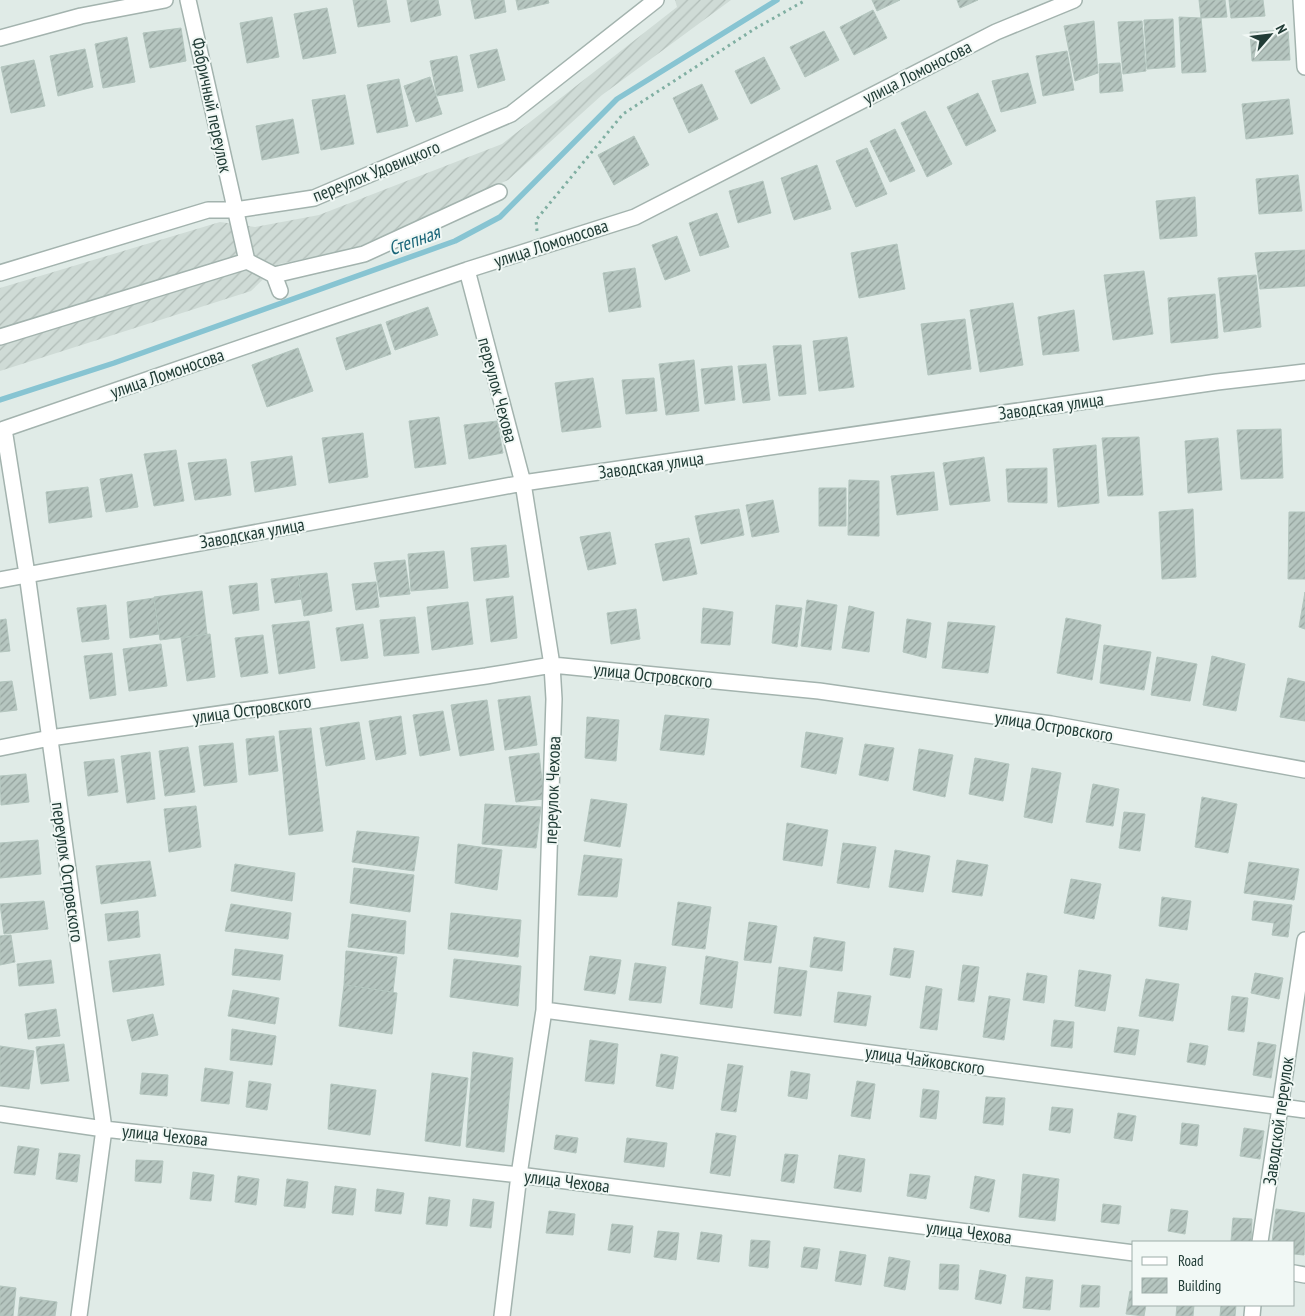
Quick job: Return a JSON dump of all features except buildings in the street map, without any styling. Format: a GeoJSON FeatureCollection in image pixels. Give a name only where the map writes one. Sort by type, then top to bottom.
{"type":"FeatureCollection","features":[{"type":"Feature","properties":{"kind":"street"},"geometry":{"type":"LineString","coordinates":[[0,38],[81,16],[165,0]]}},
{"type":"Feature","properties":{"kind":"street","name":"Фабричный переулок"},"geometry":{"type":"LineString","coordinates":[[188,0],[247,261]]}},
{"type":"Feature","properties":{"kind":"street","name":"переулок Удовицкого"},"geometry":{"type":"LineString","coordinates":[[0,273],[208,210],[235,210],[314,198],[511,114],[656,0]]}},
{"type":"Feature","properties":{"kind":"street","name":"улица Ломоносова"},"geometry":{"type":"LineString","coordinates":[[4,428],[467,270],[635,216],[996,32],[1074,0]]}},
{"type":"Feature","properties":{"kind":"street"},"geometry":{"type":"LineString","coordinates":[[1301,0],[1305,67]]}},
{"type":"Feature","properties":{"kind":"street"},"geometry":{"type":"LineString","coordinates":[[0,337],[247,261],[274,275],[364,254],[499,192]]}},
{"type":"Feature","properties":{"kind":"street","name":"переулок Чехова"},"geometry":{"type":"LineString","coordinates":[[467,270],[523,484],[552,665],[554,699],[544,1010],[519,1175],[502,1316]]}},
{"type":"Feature","properties":{"kind":"street"},"geometry":{"type":"LineString","coordinates":[[274,275],[280,291]]}},
{"type":"Feature","properties":{"kind":"street","name":"Заводская улица"},"geometry":{"type":"LineString","coordinates":[[0,580],[523,484],[1207,383],[1305,372]]}},
{"type":"Feature","properties":{"kind":"street","name":"переулок Островского"},"geometry":{"type":"LineString","coordinates":[[4,428],[28,574],[104,1129],[79,1316]]}},
{"type":"Feature","properties":{"kind":"street","name":"улица Островского"},"geometry":{"type":"LineString","coordinates":[[0,748],[50,738],[552,665],[819,692],[1051,724],[1305,770]]}},
{"type":"Feature","properties":{"kind":"street","name":"Заводской переулок"},"geometry":{"type":"LineString","coordinates":[[1260,1241],[1305,940]]}},
{"type":"Feature","properties":{"kind":"street","name":"улица Чайковского"},"geometry":{"type":"LineString","coordinates":[[544,1010],[1305,1110]]}},
{"type":"Feature","properties":{"kind":"street","name":"улица Чехова"},"geometry":{"type":"LineString","coordinates":[[0,1114],[104,1129],[519,1175],[1132,1253]]}},
{"type":"Feature","properties":{"kind":"path"},"geometry":{"type":"LineString","coordinates":[[539,247],[536,220],[623,114],[756,28],[806,0]]}},
{"type":"Feature","properties":{"kind":"shaded area"},"geometry":{"type":"Polygon","coordinates":[[[675,0],[731,0],[602,95],[508,180],[353,249],[279,264],[251,291],[0,371],[0,288],[220,222],[255,227],[319,215],[502,144],[677,7],[675,0]]]}},
{"type":"Feature","properties":{"kind":"waterway","name":"Степная"},"geometry":{"type":"LineString","coordinates":[[0,400],[114,363],[455,241],[500,217],[617,99],[777,0]]}}]}
